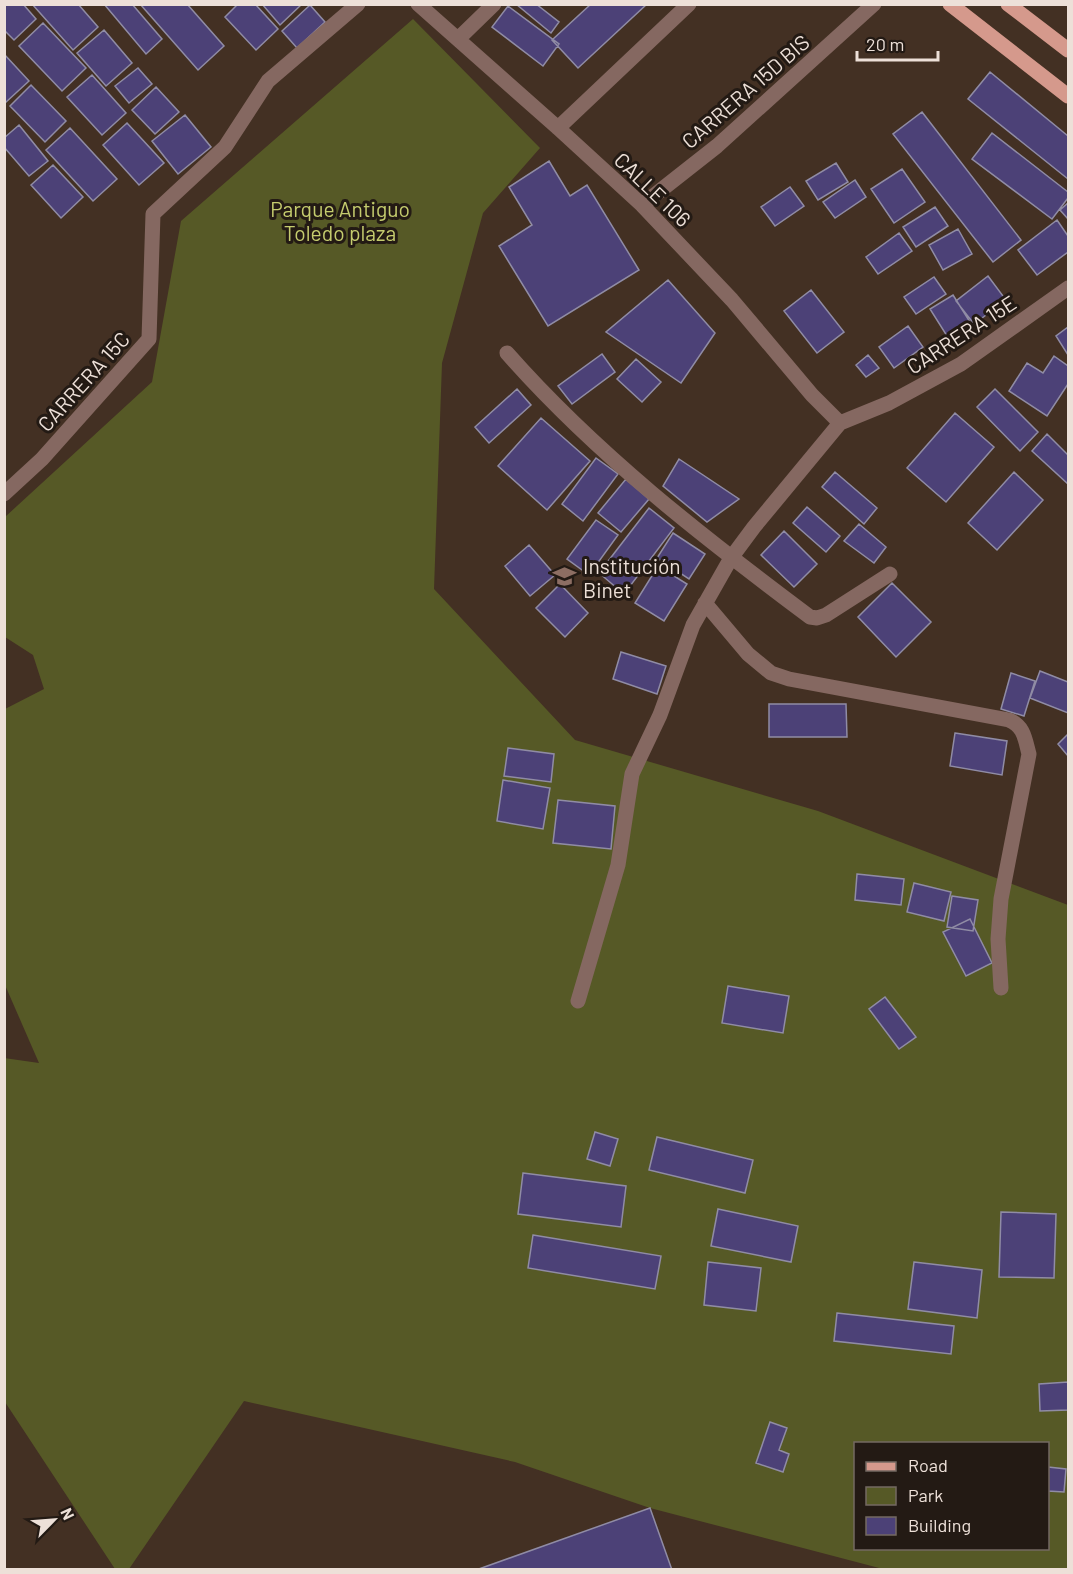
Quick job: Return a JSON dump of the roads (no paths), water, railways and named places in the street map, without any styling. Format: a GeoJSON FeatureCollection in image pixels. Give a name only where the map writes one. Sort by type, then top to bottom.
{"type":"FeatureCollection","features":[{"type":"Feature","properties":{"kind":"main road"},"geometry":{"type":"LineString","coordinates":[[950,4],[1068,96]]}},
{"type":"Feature","properties":{"kind":"main road"},"geometry":{"type":"LineString","coordinates":[[1008,4],[1068,50]]}},
{"type":"Feature","properties":{"kind":"street","name":"CARRERA 15C"},"geometry":{"type":"LineString","coordinates":[[4,494],[42,459],[149,339],[153,214],[225,147],[268,81],[358,4]]}},
{"type":"Feature","properties":{"kind":"street","name":"CALLE 106"},"geometry":{"type":"LineString","coordinates":[[418,4],[642,205],[732,300],[812,395],[840,423]]}},
{"type":"Feature","properties":{"kind":"street"},"geometry":{"type":"LineString","coordinates":[[458,39],[494,4]]}},
{"type":"Feature","properties":{"kind":"street"},"geometry":{"type":"LineString","coordinates":[[558,128],[689,4]]}},
{"type":"Feature","properties":{"kind":"street","name":"CARRERA 15D BIS"},"geometry":{"type":"LineString","coordinates":[[642,205],[717,146],[874,4]]}},
{"type":"Feature","properties":{"kind":"street","name":"CARRERA 15E"},"geometry":{"type":"LineString","coordinates":[[840,423],[889,403],[962,364],[1068,288]]}},
{"type":"Feature","properties":{"kind":"street"},"geometry":{"type":"LineString","coordinates":[[507,353],[542,393],[619,464],[731,558],[810,617],[817,618],[826,615],[890,574]]}},
{"type":"Feature","properties":{"kind":"street"},"geometry":{"type":"LineString","coordinates":[[578,1000],[618,865],[632,774],[660,715],[693,625],[731,558],[840,423]]}},
{"type":"Feature","properties":{"kind":"street"},"geometry":{"type":"LineString","coordinates":[[705,603],[748,654],[771,673],[789,679],[1009,720],[1017,724],[1024,734],[1029,754],[1001,899],[998,939],[1001,988]]}},
{"type":"Feature","properties":{"kind":"place","name":"Institución Binet"},"geometry":{"type":"Point","coordinates":[565,577]}},
{"type":"Feature","properties":{"kind":"park label","name":"Parque Antiguo Toledo plaza"},"geometry":{"type":"Point","coordinates":[340,220]}}]}
